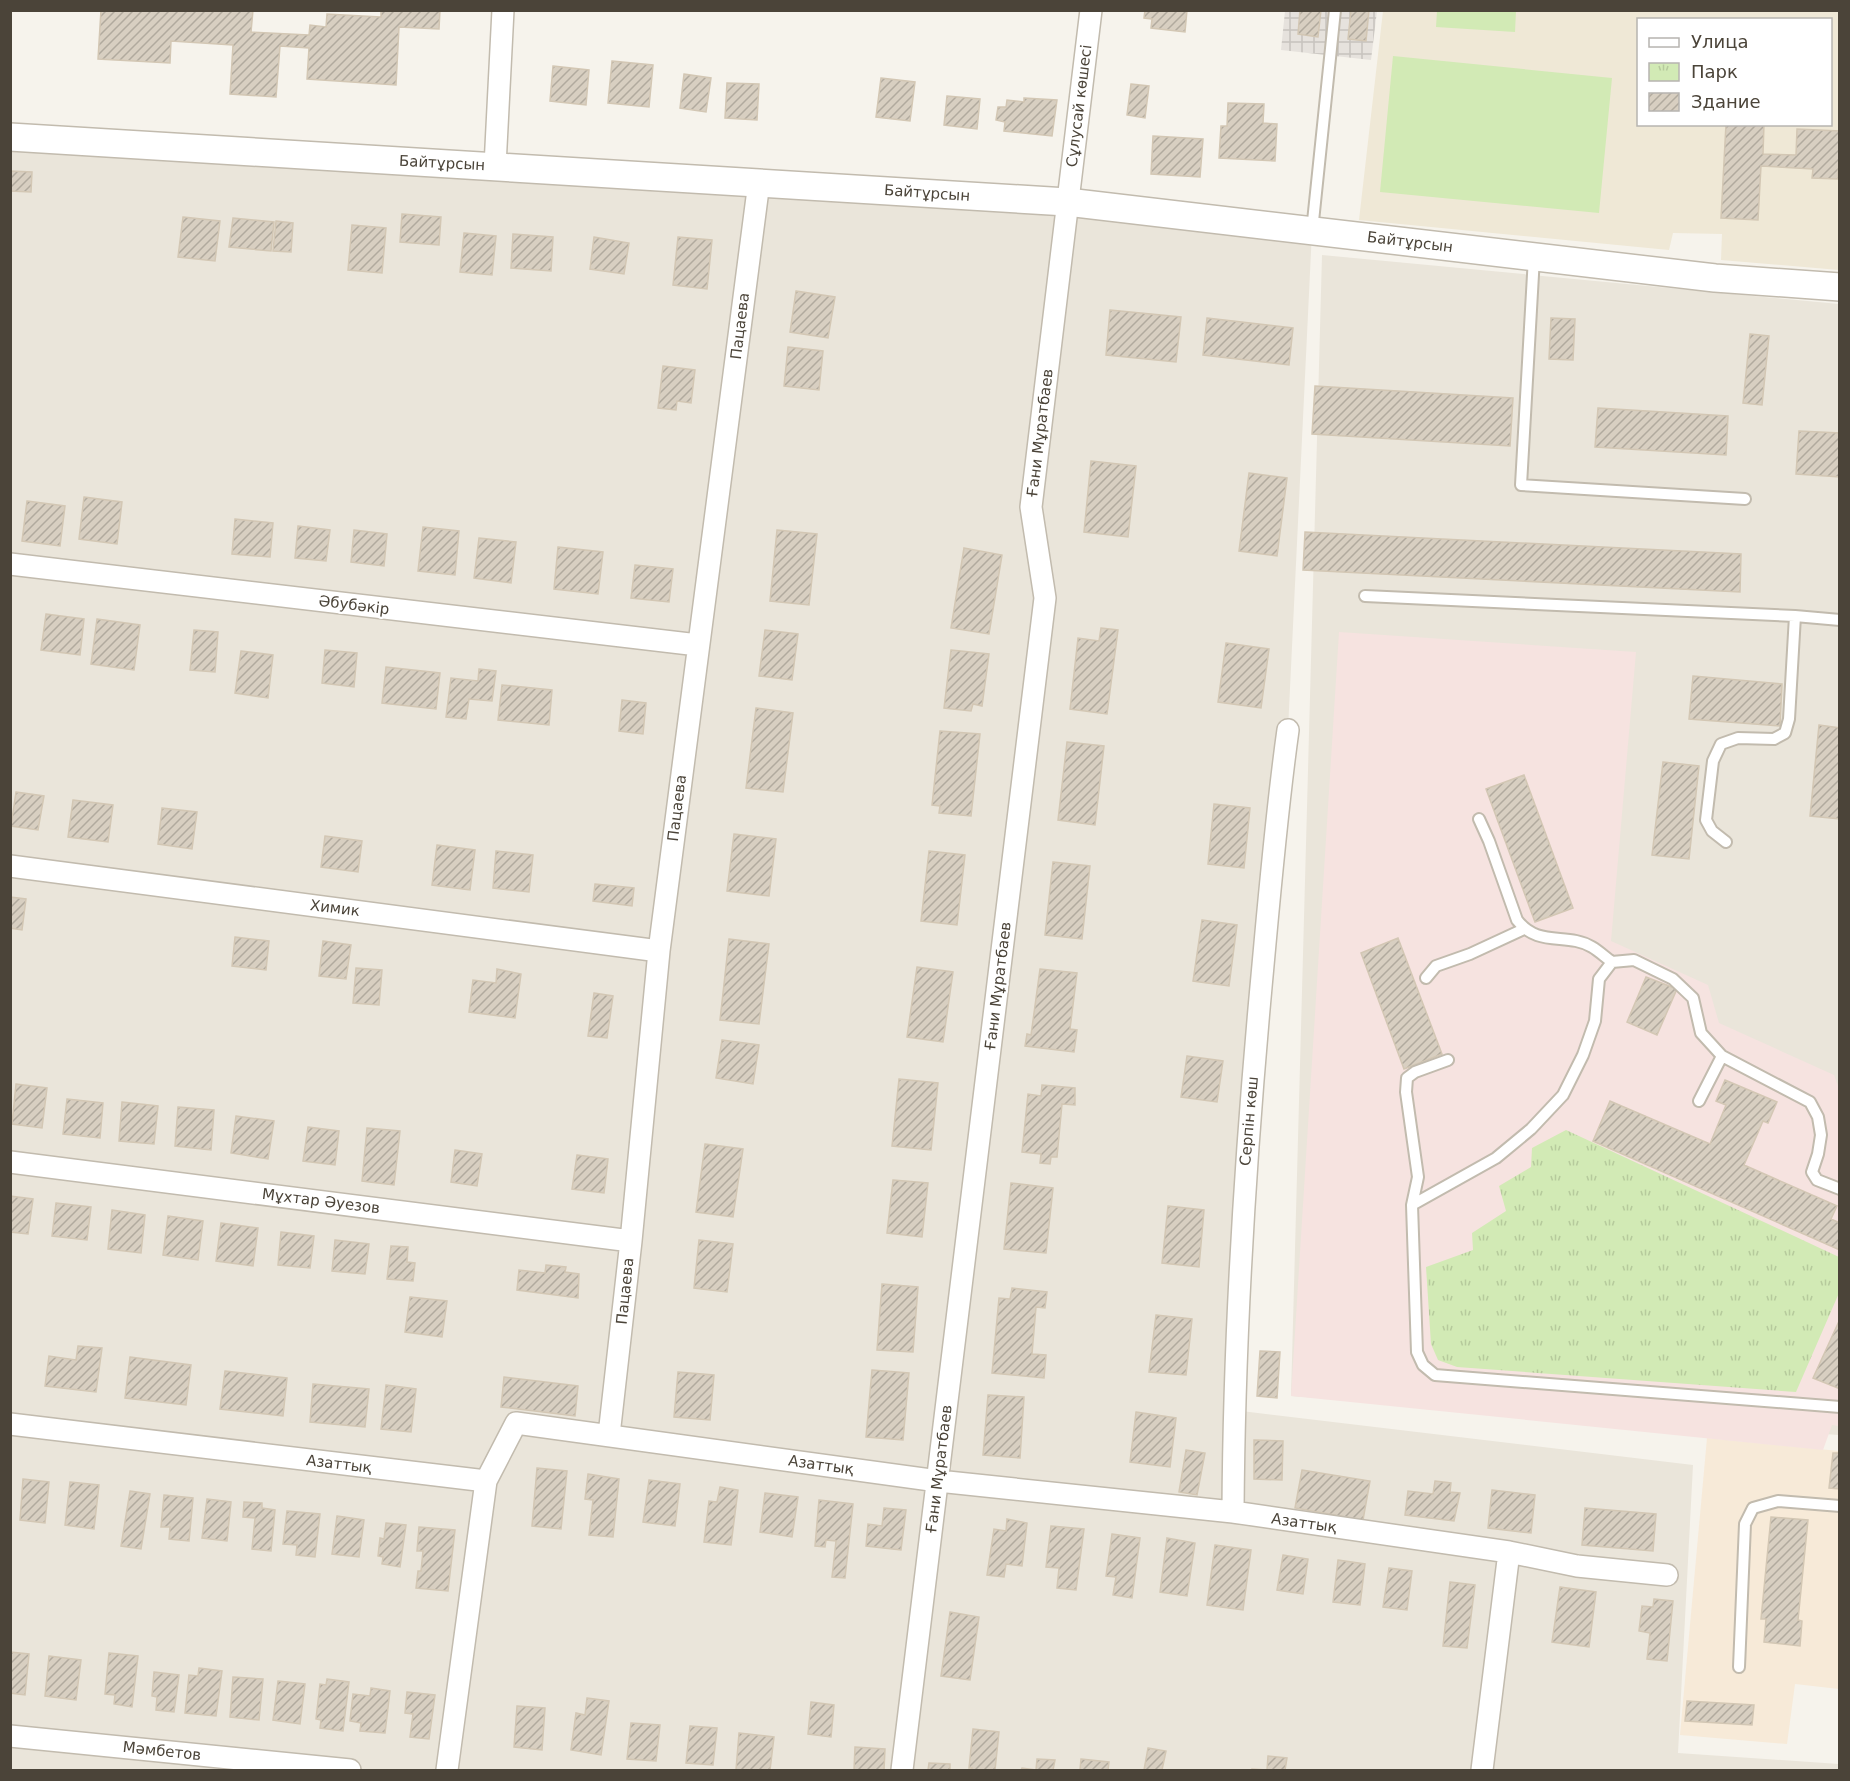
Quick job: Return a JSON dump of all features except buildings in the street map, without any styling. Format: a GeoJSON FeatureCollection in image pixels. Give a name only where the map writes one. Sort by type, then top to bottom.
{"type":"FeatureCollection","features":[{"type":"Feature","properties":{"kind":"street"},"geometry":{"type":"LineString","coordinates":[[495,166],[503,10]]}},
{"type":"Feature","properties":{"kind":"street","name":"Сұлусай көшесі"},"geometry":{"type":"LineString","coordinates":[[1067,202],[1091,10]]}},
{"type":"Feature","properties":{"kind":"street","name":"Байтұрсын"},"geometry":{"type":"LineString","coordinates":[[10,137],[1067,202],[1715,278],[1839,287]]}},
{"type":"Feature","properties":{"kind":"street","name":"Пацаева"},"geometry":{"type":"LineString","coordinates":[[609,1435],[631,1241],[659,951],[759,182]]}},
{"type":"Feature","properties":{"kind":"street","name":"Ғани Мұратбаев"},"geometry":{"type":"LineString","coordinates":[[902,1770],[1045,598],[1031,507],[1067,202]]}},
{"type":"Feature","properties":{"kind":"street","name":"Әбубәкір"},"geometry":{"type":"LineString","coordinates":[[10,564],[698,645]]}},
{"type":"Feature","properties":{"kind":"street","name":"Серпін көш"},"geometry":{"type":"LineString","coordinates":[[1233,1512],[1233,1410],[1246,1145],[1279,794],[1288,730]]}},
{"type":"Feature","properties":{"kind":"street","name":"Химик"},"geometry":{"type":"LineString","coordinates":[[10,866],[659,951]]}},
{"type":"Feature","properties":{"kind":"street","name":"Мұхтар Әуезов"},"geometry":{"type":"LineString","coordinates":[[10,1162],[631,1241]]}},
{"type":"Feature","properties":{"kind":"street","name":"Азаттық"},"geometry":{"type":"LineString","coordinates":[[10,1424],[486,1481],[516,1423],[938,1481],[1233,1512],[1509,1552],[1577,1566],[1667,1575]]}},
{"type":"Feature","properties":{"kind":"street"},"geometry":{"type":"LineString","coordinates":[[447,1770],[486,1481]]}},
{"type":"Feature","properties":{"kind":"street"},"geometry":{"type":"LineString","coordinates":[[1482,1770],[1509,1552]]}},
{"type":"Feature","properties":{"kind":"street","name":"Мәмбетов"},"geometry":{"type":"LineString","coordinates":[[10,1736],[350,1770]]}},
{"type":"Feature","properties":{"kind":"lane"},"geometry":{"type":"LineString","coordinates":[[1312,231],[1335,10]]}},
{"type":"Feature","properties":{"kind":"lane"},"geometry":{"type":"LineString","coordinates":[[1534,257],[1521,485],[1745,499]]}},
{"type":"Feature","properties":{"kind":"lane"},"geometry":{"type":"LineString","coordinates":[[1365,596],[1839,620]]}},
{"type":"Feature","properties":{"kind":"lane"},"geometry":{"type":"LineString","coordinates":[[1726,842],[1712,831],[1706,820],[1713,761],[1721,744],[1738,738],[1774,739],[1785,733],[1789,719],[1795,616]]}},
{"type":"Feature","properties":{"kind":"lane"},"geometry":{"type":"LineString","coordinates":[[1479,819],[1517,920],[1524,929],[1536,936],[1591,946],[1611,962],[1634,960],[1673,979],[1693,998],[1701,1033],[1722,1056],[1810,1102],[1818,1117],[1821,1135],[1812,1172],[1817,1180],[1839,1189]]}},
{"type":"Feature","properties":{"kind":"lane"},"geometry":{"type":"LineString","coordinates":[[1426,978],[1436,966],[1470,954],[1524,929]]}},
{"type":"Feature","properties":{"kind":"lane"},"geometry":{"type":"LineString","coordinates":[[1412,1205],[1496,1158],[1531,1129],[1563,1095],[1583,1055],[1595,1021],[1599,979],[1611,962]]}},
{"type":"Feature","properties":{"kind":"lane"},"geometry":{"type":"LineString","coordinates":[[1699,1101],[1722,1056]]}},
{"type":"Feature","properties":{"kind":"lane"},"geometry":{"type":"LineString","coordinates":[[1448,1060],[1415,1072],[1407,1078],[1406,1092],[1418,1177],[1412,1205],[1418,1352],[1423,1365],[1435,1375],[1839,1407]]}},
{"type":"Feature","properties":{"kind":"lane"},"geometry":{"type":"LineString","coordinates":[[1739,1667],[1745,1524],[1753,1508],[1778,1501],[1839,1506]]}},
{"type":"Feature","properties":{"kind":"shaded area"},"geometry":{"type":"Polygon","coordinates":[[[1285,11],[1377,11],[1371,60],[1281,50],[1285,11]]]}},
{"type":"Feature","properties":{"kind":"shaded area"},"geometry":{"type":"Polygon","coordinates":[[[1383,11],[1839,11],[1839,270],[1721,260],[1722,234],[1673,233],[1669,250],[1359,220],[1383,11]]]}},
{"type":"Feature","properties":{"kind":"shaded area"},"geometry":{"type":"Polygon","coordinates":[[[11,131],[1312,231],[1288,730],[1233,1410],[1693,1465],[1678,1753],[1839,1764],[1839,1770],[11,1770],[11,131]]]}},
{"type":"Feature","properties":{"kind":"shaded area"},"geometry":{"type":"Polygon","coordinates":[[[1322,255],[1839,304],[1839,1435],[1291,1396],[1322,255]]]}},
{"type":"Feature","properties":{"kind":"shaded area"},"geometry":{"type":"Polygon","coordinates":[[[1339,632],[1636,652],[1611,941],[1708,985],[1719,1023],[1834,1075],[1840,1091],[1839,1426],[1832,1425],[1823,1450],[1291,1396],[1339,632]]]}},
{"type":"Feature","properties":{"kind":"shaded area"},"geometry":{"type":"Polygon","coordinates":[[[1707,1438],[1839,1451],[1839,1689],[1795,1684],[1787,1744],[1680,1735],[1707,1438]]]}},
{"type":"Feature","properties":{"kind":"green space"},"geometry":{"type":"Polygon","coordinates":[[[1437,11],[1516,11],[1515,32],[1436,27],[1437,11]]]}},
{"type":"Feature","properties":{"kind":"green space"},"geometry":{"type":"Polygon","coordinates":[[[1393,56],[1612,78],[1599,213],[1380,192],[1393,56]]]}},
{"type":"Feature","properties":{"kind":"green space"},"geometry":{"type":"Polygon","coordinates":[[[1566,1130],[1839,1257],[1839,1293],[1796,1392],[1457,1367],[1438,1360],[1431,1344],[1426,1267],[1473,1250],[1472,1233],[1506,1211],[1499,1186],[1531,1167],[1532,1148],[1566,1130]]]}}]}
